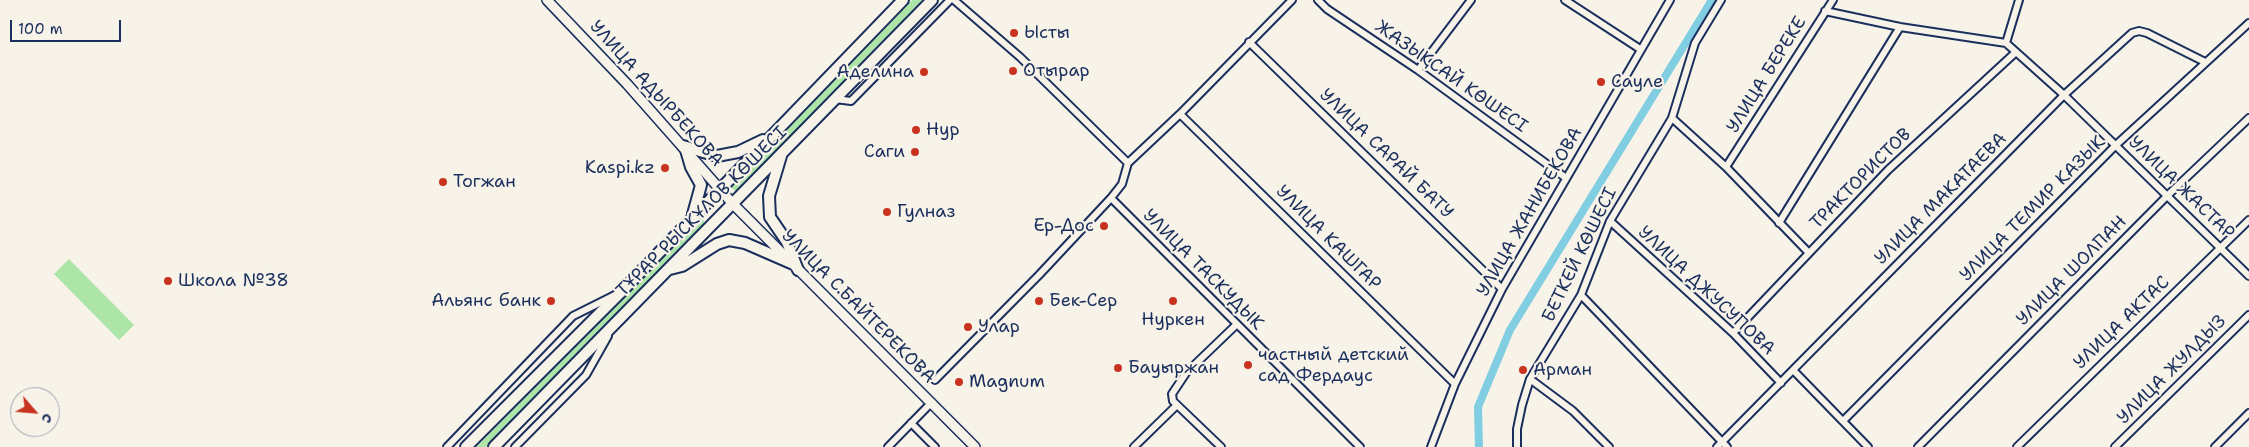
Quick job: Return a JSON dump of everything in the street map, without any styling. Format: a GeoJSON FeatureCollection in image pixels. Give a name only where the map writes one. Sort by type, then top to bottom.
{"type":"FeatureCollection","features":[{"type":"Feature","properties":{"kind":"main road","name":"УЛИЦА АДЫРБЕКОВА"},"geometry":{"type":"LineString","coordinates":[[547,0],[685,148],[719,190]]}},
{"type":"Feature","properties":{"kind":"main road"},"geometry":{"type":"LineString","coordinates":[[466,447],[622,291],[903,0]]}},
{"type":"Feature","properties":{"kind":"main road","name":"ТҰРАР РЫСКҰЛОВ КӨШЕСІ"},"geometry":{"type":"LineString","coordinates":[[494,447],[932,0]]}},
{"type":"Feature","properties":{"kind":"main road"},"geometry":{"type":"LineString","coordinates":[[685,148],[717,156],[738,152],[771,136]]}},
{"type":"Feature","properties":{"kind":"main road"},"geometry":{"type":"LineString","coordinates":[[685,148],[691,166],[701,185],[692,218]]}},
{"type":"Feature","properties":{"kind":"main road"},"geometry":{"type":"LineString","coordinates":[[782,154],[769,196],[770,217],[787,242],[795,267]]}},
{"type":"Feature","properties":{"kind":"main road","name":"УЛИЦА С.БАЙТЕРЕКОВА"},"geometry":{"type":"LineString","coordinates":[[719,190],[976,447]]}},
{"type":"Feature","properties":{"kind":"main road"},"geometry":{"type":"LineString","coordinates":[[669,269],[682,266],[716,244],[729,240],[745,243],[795,267]]}},
{"type":"Feature","properties":{"kind":"street"},"geometry":{"type":"LineString","coordinates":[[835,99],[851,101],[950,0]]}},
{"type":"Feature","properties":{"kind":"street"},"geometry":{"type":"LineString","coordinates":[[954,0],[1020,58],[1128,164]]}},
{"type":"Feature","properties":{"kind":"street"},"geometry":{"type":"LineString","coordinates":[[935,380],[1039,275],[1111,198],[1122,184],[1128,164],[1292,0]]}},
{"type":"Feature","properties":{"kind":"street","name":"ЖАЗЫҚСАЙ КӨШЕСІ"},"geometry":{"type":"LineString","coordinates":[[1318,0],[1327,9],[1418,70],[1566,178]]}},
{"type":"Feature","properties":{"kind":"street"},"geometry":{"type":"LineString","coordinates":[[1418,70],[1471,0]]}},
{"type":"Feature","properties":{"kind":"street"},"geometry":{"type":"LineString","coordinates":[[1565,0],[1640,49]]}},
{"type":"Feature","properties":{"kind":"street","name":"УЛИЦА ЖАНИБЕКОВА"},"geometry":{"type":"LineString","coordinates":[[1431,447],[1455,384],[1502,288],[1670,0]]}},
{"type":"Feature","properties":{"kind":"street","name":"БЕТКЕЙ КӨШЕСІ"},"geometry":{"type":"LineString","coordinates":[[1517,447],[1517,429],[1530,379],[1581,295],[1610,221],[1672,118],[1695,43],[1721,0]]}},
{"type":"Feature","properties":{"kind":"street","name":"УЛИЦА БЕРЕКЕ"},"geometry":{"type":"LineString","coordinates":[[1726,167],[1833,0]]}},
{"type":"Feature","properties":{"kind":"street"},"geometry":{"type":"LineString","coordinates":[[1825,11],[1900,27],[2006,43],[2019,0]]}},
{"type":"Feature","properties":{"kind":"street","name":"УЛИЦА ТЕМИР КАЗЫК"},"geometry":{"type":"LineString","coordinates":[[1843,421],[2116,145],[2249,23]]}},
{"type":"Feature","properties":{"kind":"street"},"geometry":{"type":"LineString","coordinates":[[1779,223],[1900,27]]}},
{"type":"Feature","properties":{"kind":"street","name":"УЛИЦА МАКАТАЕВА"},"geometry":{"type":"LineString","coordinates":[[1717,447],[2064,95],[2132,33],[2139,31],[2147,33],[2205,62]]}},
{"type":"Feature","properties":{"kind":"street","name":"УЛИЦА САРАЙ БАТУ"},"geometry":{"type":"LineString","coordinates":[[1250,42],[1502,288]]}},
{"type":"Feature","properties":{"kind":"street","name":"УЛИЦА ЖАСТАР"},"geometry":{"type":"LineString","coordinates":[[2006,43],[2064,95],[2249,276]]}},
{"type":"Feature","properties":{"kind":"street","name":"ТРАКТОРИСТОВ"},"geometry":{"type":"LineString","coordinates":[[1733,333],[1888,170],[2016,52]]}},
{"type":"Feature","properties":{"kind":"street","name":"УЛИЦА КАШГАР"},"geometry":{"type":"LineString","coordinates":[[1180,114],[1455,384]]}},
{"type":"Feature","properties":{"kind":"street"},"geometry":{"type":"LineString","coordinates":[[1672,118],[1726,167],[1808,252]]}},
{"type":"Feature","properties":{"kind":"street","name":"УЛИЦА ШОЛПАН"},"geometry":{"type":"LineString","coordinates":[[1918,447],[2168,195],[2249,118]]}},
{"type":"Feature","properties":{"kind":"street","name":"УЛИЦА ТАСКУДЫК"},"geometry":{"type":"LineString","coordinates":[[1111,198],[1360,447]]}},
{"type":"Feature","properties":{"kind":"street","name":"УЛИЦА АКТАС"},"geometry":{"type":"LineString","coordinates":[[2016,447],[2249,220]]}},
{"type":"Feature","properties":{"kind":"street","name":"УЛИЦА ДЖУСУПОВА"},"geometry":{"type":"LineString","coordinates":[[1610,221],[1733,333],[1782,383]]}},
{"type":"Feature","properties":{"kind":"street"},"geometry":{"type":"LineString","coordinates":[[447,447],[573,316],[622,291]]}},
{"type":"Feature","properties":{"kind":"street"},"geometry":{"type":"LineString","coordinates":[[1581,295],[1728,447]]}},
{"type":"Feature","properties":{"kind":"street","name":"УЛИЦА ЖУЛДЫЗ"},"geometry":{"type":"LineString","coordinates":[[2115,447],[2249,315]]}},
{"type":"Feature","properties":{"kind":"street"},"geometry":{"type":"LineString","coordinates":[[515,447],[586,375],[615,322]]}},
{"type":"Feature","properties":{"kind":"street"},"geometry":{"type":"LineString","coordinates":[[1221,447],[1177,405],[1172,397],[1175,388],[1186,373],[1236,325]]}},
{"type":"Feature","properties":{"kind":"street"},"geometry":{"type":"LineString","coordinates":[[1793,370],[1868,447]]}},
{"type":"Feature","properties":{"kind":"street"},"geometry":{"type":"LineString","coordinates":[[1530,379],[1573,411],[1609,447]]}},
{"type":"Feature","properties":{"kind":"street"},"geometry":{"type":"LineString","coordinates":[[888,447],[931,403]]}},
{"type":"Feature","properties":{"kind":"street"},"geometry":{"type":"LineString","coordinates":[[1134,447],[1177,405]]}},
{"type":"Feature","properties":{"kind":"street"},"geometry":{"type":"LineString","coordinates":[[2215,447],[2249,413]]}},
{"type":"Feature","properties":{"kind":"street"},"geometry":{"type":"LineString","coordinates":[[911,423],[935,447]]}},
{"type":"Feature","properties":{"kind":"green space"},"geometry":{"type":"Polygon","coordinates":[[[912,0],[924,0],[736,192],[730,186],[912,0]]]}},
{"type":"Feature","properties":{"kind":"green space"},"geometry":{"type":"Polygon","coordinates":[[[701,218],[706,223],[486,447],[476,447],[701,218]]]}},
{"type":"Feature","properties":{"kind":"green space"},"geometry":{"type":"Polygon","coordinates":[[[69,259],[134,325],[119,340],[54,274],[69,259]]]}},
{"type":"Feature","properties":{"kind":"waterway"},"geometry":{"type":"LineString","coordinates":[[1479,447],[1478,407],[1510,330],[1712,0]]}},
{"type":"Feature","properties":{"kind":"place","name":"Ысты"},"geometry":{"type":"Point","coordinates":[1014,33]}},
{"type":"Feature","properties":{"kind":"place","name":"Отырар"},"geometry":{"type":"Point","coordinates":[1013,71]}},
{"type":"Feature","properties":{"kind":"place","name":"Аделина"},"geometry":{"type":"Point","coordinates":[924,72]}},
{"type":"Feature","properties":{"kind":"place","name":"Сауле"},"geometry":{"type":"Point","coordinates":[1601,82]}},
{"type":"Feature","properties":{"kind":"place","name":"Нур"},"geometry":{"type":"Point","coordinates":[916,130]}},
{"type":"Feature","properties":{"kind":"place","name":"Саги"},"geometry":{"type":"Point","coordinates":[915,152]}},
{"type":"Feature","properties":{"kind":"place","name":"Kaspi.kz"},"geometry":{"type":"Point","coordinates":[665,168]}},
{"type":"Feature","properties":{"kind":"place","name":"Тогжан"},"geometry":{"type":"Point","coordinates":[443,182]}},
{"type":"Feature","properties":{"kind":"place","name":"Гулназ"},"geometry":{"type":"Point","coordinates":[887,212]}},
{"type":"Feature","properties":{"kind":"place","name":"Ер-Дос"},"geometry":{"type":"Point","coordinates":[1104,226]}},
{"type":"Feature","properties":{"kind":"place","name":"Школа №38"},"geometry":{"type":"Point","coordinates":[168,281]}},
{"type":"Feature","properties":{"kind":"place","name":"Альянс банк"},"geometry":{"type":"Point","coordinates":[551,301]}},
{"type":"Feature","properties":{"kind":"place","name":"Бек-Сер"},"geometry":{"type":"Point","coordinates":[1039,301]}},
{"type":"Feature","properties":{"kind":"place","name":"Нуркен"},"geometry":{"type":"Point","coordinates":[1173,301]}},
{"type":"Feature","properties":{"kind":"place","name":"Улар"},"geometry":{"type":"Point","coordinates":[968,327]}},
{"type":"Feature","properties":{"kind":"place","name":"частный детский сад Фердаус"},"geometry":{"type":"Point","coordinates":[1248,365]}},
{"type":"Feature","properties":{"kind":"place","name":"Бауыржан"},"geometry":{"type":"Point","coordinates":[1118,368]}},
{"type":"Feature","properties":{"kind":"place","name":"Арман"},"geometry":{"type":"Point","coordinates":[1523,370]}},
{"type":"Feature","properties":{"kind":"place","name":"Magnum"},"geometry":{"type":"Point","coordinates":[959,382]}}]}
